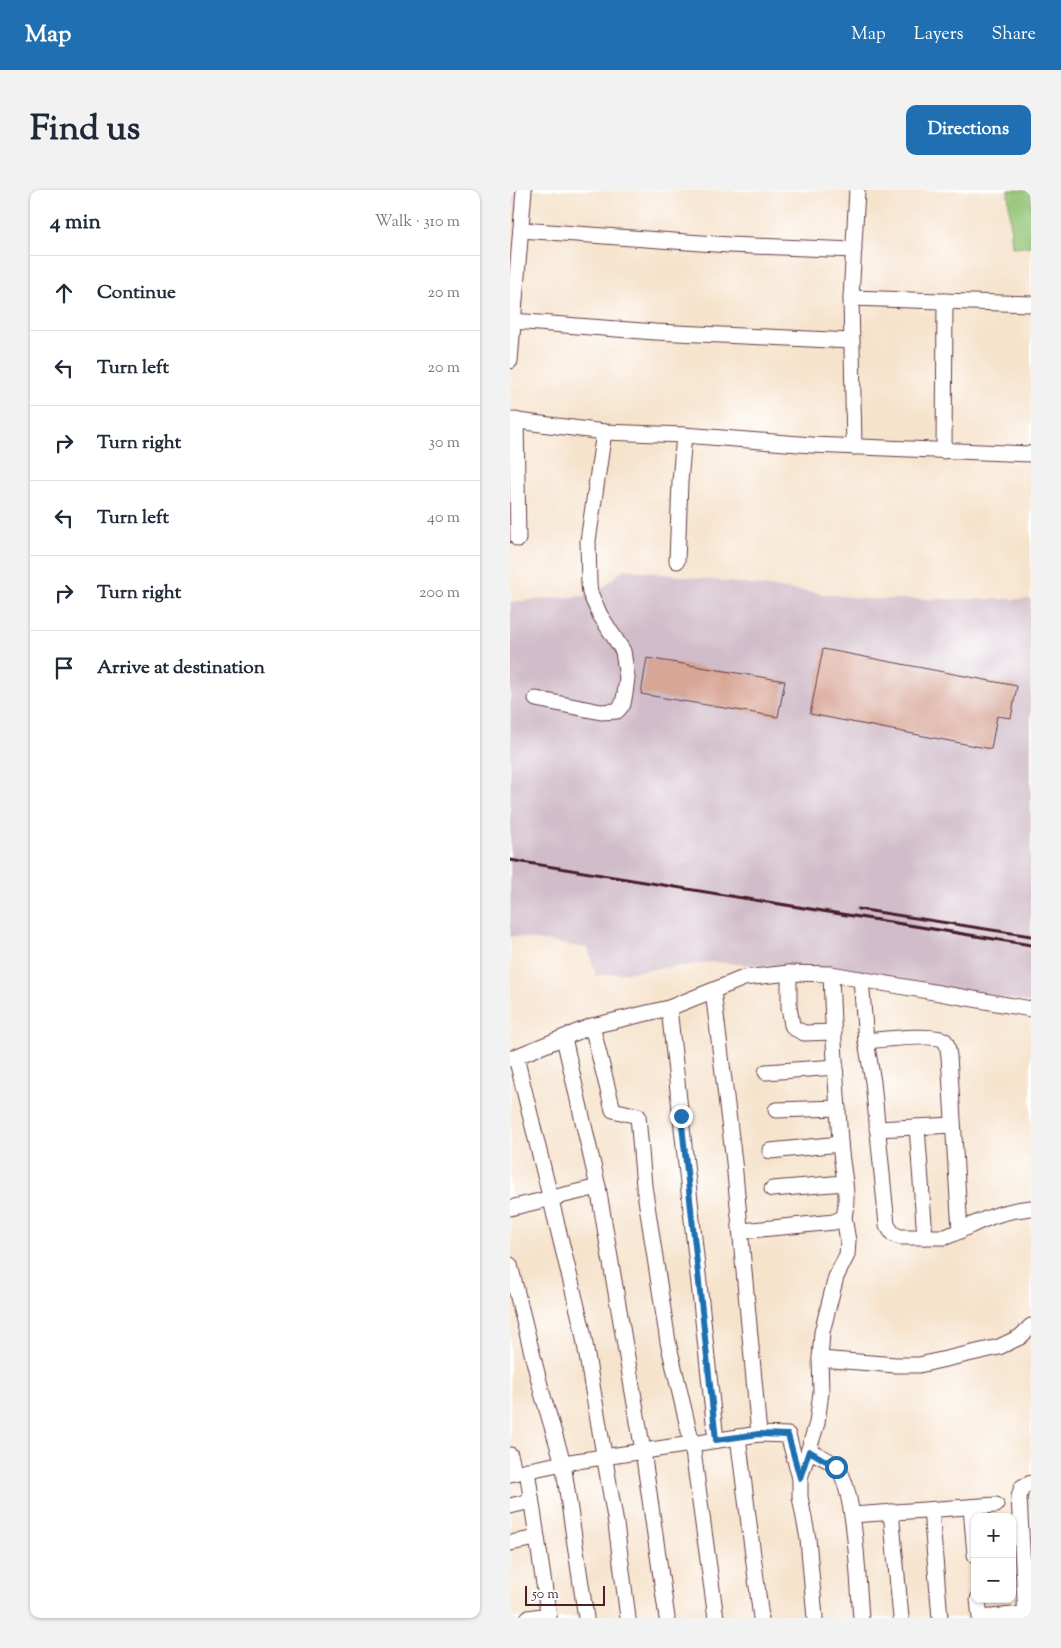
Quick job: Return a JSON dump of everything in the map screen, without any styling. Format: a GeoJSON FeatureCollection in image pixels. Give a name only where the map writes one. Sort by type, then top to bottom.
{"type":"FeatureCollection","features":[{"type":"Feature","properties":{"kind":"street"},"geometry":{"type":"LineString","coordinates":[[510,354],[513,321],[513,276],[521,230],[524,190]]}},
{"type":"Feature","properties":{"kind":"street"},"geometry":{"type":"LineString","coordinates":[[854,447],[851,298],[857,190]]}},
{"type":"Feature","properties":{"kind":"street"},"geometry":{"type":"LineString","coordinates":[[521,230],[729,245],[854,250]]}},
{"type":"Feature","properties":{"kind":"street"},"geometry":{"type":"LineString","coordinates":[[851,298],[1031,304]]}},
{"type":"Feature","properties":{"kind":"street"},"geometry":{"type":"LineString","coordinates":[[944,451],[945,301]]}},
{"type":"Feature","properties":{"kind":"street"},"geometry":{"type":"LineString","coordinates":[[513,321],[655,332],[852,341]]}},
{"type":"Feature","properties":{"kind":"street"},"geometry":{"type":"LineString","coordinates":[[518,539],[513,420],[604,432],[684,435],[854,447],[1031,454]]}},
{"type":"Feature","properties":{"kind":"street"},"geometry":{"type":"LineString","coordinates":[[536,699],[601,712],[617,711],[623,704],[627,678],[623,651],[600,614],[590,593],[588,553],[604,432]]}},
{"type":"Feature","properties":{"kind":"street"},"geometry":{"type":"LineString","coordinates":[[677,561],[684,435]]}},
{"type":"Feature","properties":{"kind":"street"},"geometry":{"type":"LineString","coordinates":[[789,973],[790,1018],[794,1028],[804,1033],[834,1032]]}},
{"type":"Feature","properties":{"kind":"street"},"geometry":{"type":"LineString","coordinates":[[628,1618],[616,1524],[582,1327],[551,1198],[513,1058],[592,1026],[669,1008],[744,978],[789,973],[830,974],[1031,1009]]}},
{"type":"Feature","properties":{"kind":"street"},"geometry":{"type":"LineString","coordinates":[[800,1478],[814,1437],[819,1408],[822,1332],[836,1277],[847,1255],[848,1241],[844,1218],[846,1212],[830,974]]}},
{"type":"Feature","properties":{"kind":"street"},"geometry":{"type":"LineString","coordinates":[[861,979],[887,1225],[893,1234],[900,1237],[945,1237],[1003,1212],[1031,1208]]}},
{"type":"Feature","properties":{"kind":"street"},"geometry":{"type":"LineString","coordinates":[[713,991],[733,1151],[759,1434]]}},
{"type":"Feature","properties":{"kind":"street"},"geometry":{"type":"LineString","coordinates":[[669,1008],[716,1440]]}},
{"type":"Feature","properties":{"kind":"street"},"geometry":{"type":"LineString","coordinates":[[592,1026],[613,1110],[638,1116],[644,1186],[668,1342],[692,1444],[716,1618]]}},
{"type":"Feature","properties":{"kind":"street"},"geometry":{"type":"LineString","coordinates":[[866,1040],[930,1037],[943,1040],[946,1043],[960,1231]]}},
{"type":"Feature","properties":{"kind":"street"},"geometry":{"type":"LineString","coordinates":[[564,1038],[598,1187],[643,1451],[667,1618]]}},
{"type":"Feature","properties":{"kind":"street"},"geometry":{"type":"LineString","coordinates":[[766,1072],[836,1068]]}},
{"type":"Feature","properties":{"kind":"street"},"geometry":{"type":"LineString","coordinates":[[776,1110],[838,1108]]}},
{"type":"Feature","properties":{"kind":"street"},"geometry":{"type":"LineString","coordinates":[[877,1129],[953,1125]]}},
{"type":"Feature","properties":{"kind":"street"},"geometry":{"type":"LineString","coordinates":[[917,1127],[925,1237]]}},
{"type":"Feature","properties":{"kind":"street"},"geometry":{"type":"LineString","coordinates":[[770,1151],[840,1144]]}},
{"type":"Feature","properties":{"kind":"street"},"geometry":{"type":"LineString","coordinates":[[772,1189],[844,1183]]}},
{"type":"Feature","properties":{"kind":"street"},"geometry":{"type":"LineString","coordinates":[[510,1208],[598,1187]]}},
{"type":"Feature","properties":{"kind":"street"},"geometry":{"type":"LineString","coordinates":[[741,1231],[834,1222],[844,1218]]}},
{"type":"Feature","properties":{"kind":"street"},"geometry":{"type":"LineString","coordinates":[[510,1266],[562,1463],[586,1618]]}},
{"type":"Feature","properties":{"kind":"street"},"geometry":{"type":"LineString","coordinates":[[820,1359],[919,1365],[999,1347],[1020,1337],[1031,1326]]}},
{"type":"Feature","properties":{"kind":"street"},"geometry":{"type":"LineString","coordinates":[[517,1472],[605,1456],[759,1434],[788,1435],[800,1478],[800,1497],[808,1539],[815,1618]]}},
{"type":"Feature","properties":{"kind":"street"},"geometry":{"type":"LineString","coordinates":[[738,1437],[761,1618]]}},
{"type":"Feature","properties":{"kind":"street"},"geometry":{"type":"LineString","coordinates":[[809,1451],[836,1467],[847,1488],[852,1516],[861,1618]]}},
{"type":"Feature","properties":{"kind":"street"},"geometry":{"type":"LineString","coordinates":[[510,1455],[531,1501],[549,1616],[528,1618]]}},
{"type":"Feature","properties":{"kind":"street"},"geometry":{"type":"LineString","coordinates":[[979,1603],[983,1618],[1028,1615],[1019,1497],[1022,1487],[1031,1483]]}},
{"type":"Feature","properties":{"kind":"street"},"geometry":{"type":"LineString","coordinates":[[510,1506],[531,1501]]}},
{"type":"Feature","properties":{"kind":"street"},"geometry":{"type":"LineString","coordinates":[[852,1516],[996,1505]]}},
{"type":"Feature","properties":{"kind":"street"},"geometry":{"type":"LineString","coordinates":[[971,1507],[972,1513]]}},
{"type":"Feature","properties":{"kind":"street"},"geometry":{"type":"LineString","coordinates":[[931,1510],[940,1618]]}},
{"type":"Feature","properties":{"kind":"street"},"geometry":{"type":"LineString","coordinates":[[892,1512],[900,1618]]}},
{"type":"Feature","properties":{"kind":"street"},"geometry":{"type":"LineString","coordinates":[[510,1543],[537,1538]]}},
{"type":"Feature","properties":{"kind":"shaded area"},"geometry":{"type":"Polygon","coordinates":[[[510,190],[517,190],[515,207],[510,207],[510,190]]]}},
{"type":"Feature","properties":{"kind":"shaded area"},"geometry":{"type":"Polygon","coordinates":[[[624,569],[866,599],[1031,599],[1031,1003],[992,995],[765,966],[714,962],[596,976],[588,948],[510,936],[510,602],[594,595],[624,569]]]}},
{"type":"Feature","properties":{"kind":"green space"},"geometry":{"type":"Polygon","coordinates":[[[1008,190],[1031,190],[1031,246],[1012,247],[1008,190]]]}},
{"type":"Feature","properties":{"kind":"building"},"geometry":{"type":"Polygon","coordinates":[[[823,649],[1017,686],[1011,718],[997,716],[991,749],[810,714],[823,649]]]}},
{"type":"Feature","properties":{"kind":"building"},"geometry":{"type":"Polygon","coordinates":[[[647,658],[785,681],[778,717],[641,694],[647,658]]]}},
{"type":"Feature","properties":{"kind":"railway"},"geometry":{"type":"LineString","coordinates":[[510,860],[1031,945]]}},
{"type":"Feature","properties":{"kind":"railway"},"geometry":{"type":"LineString","coordinates":[[858,909],[1031,936]]}},
{"type":"Feature","properties":{"kind":"route"},"geometry":{"type":"LineString","coordinates":[[681,1116],[716,1440],[759,1434],[788,1435],[800,1478],[809,1451],[836,1467]]}}]}
